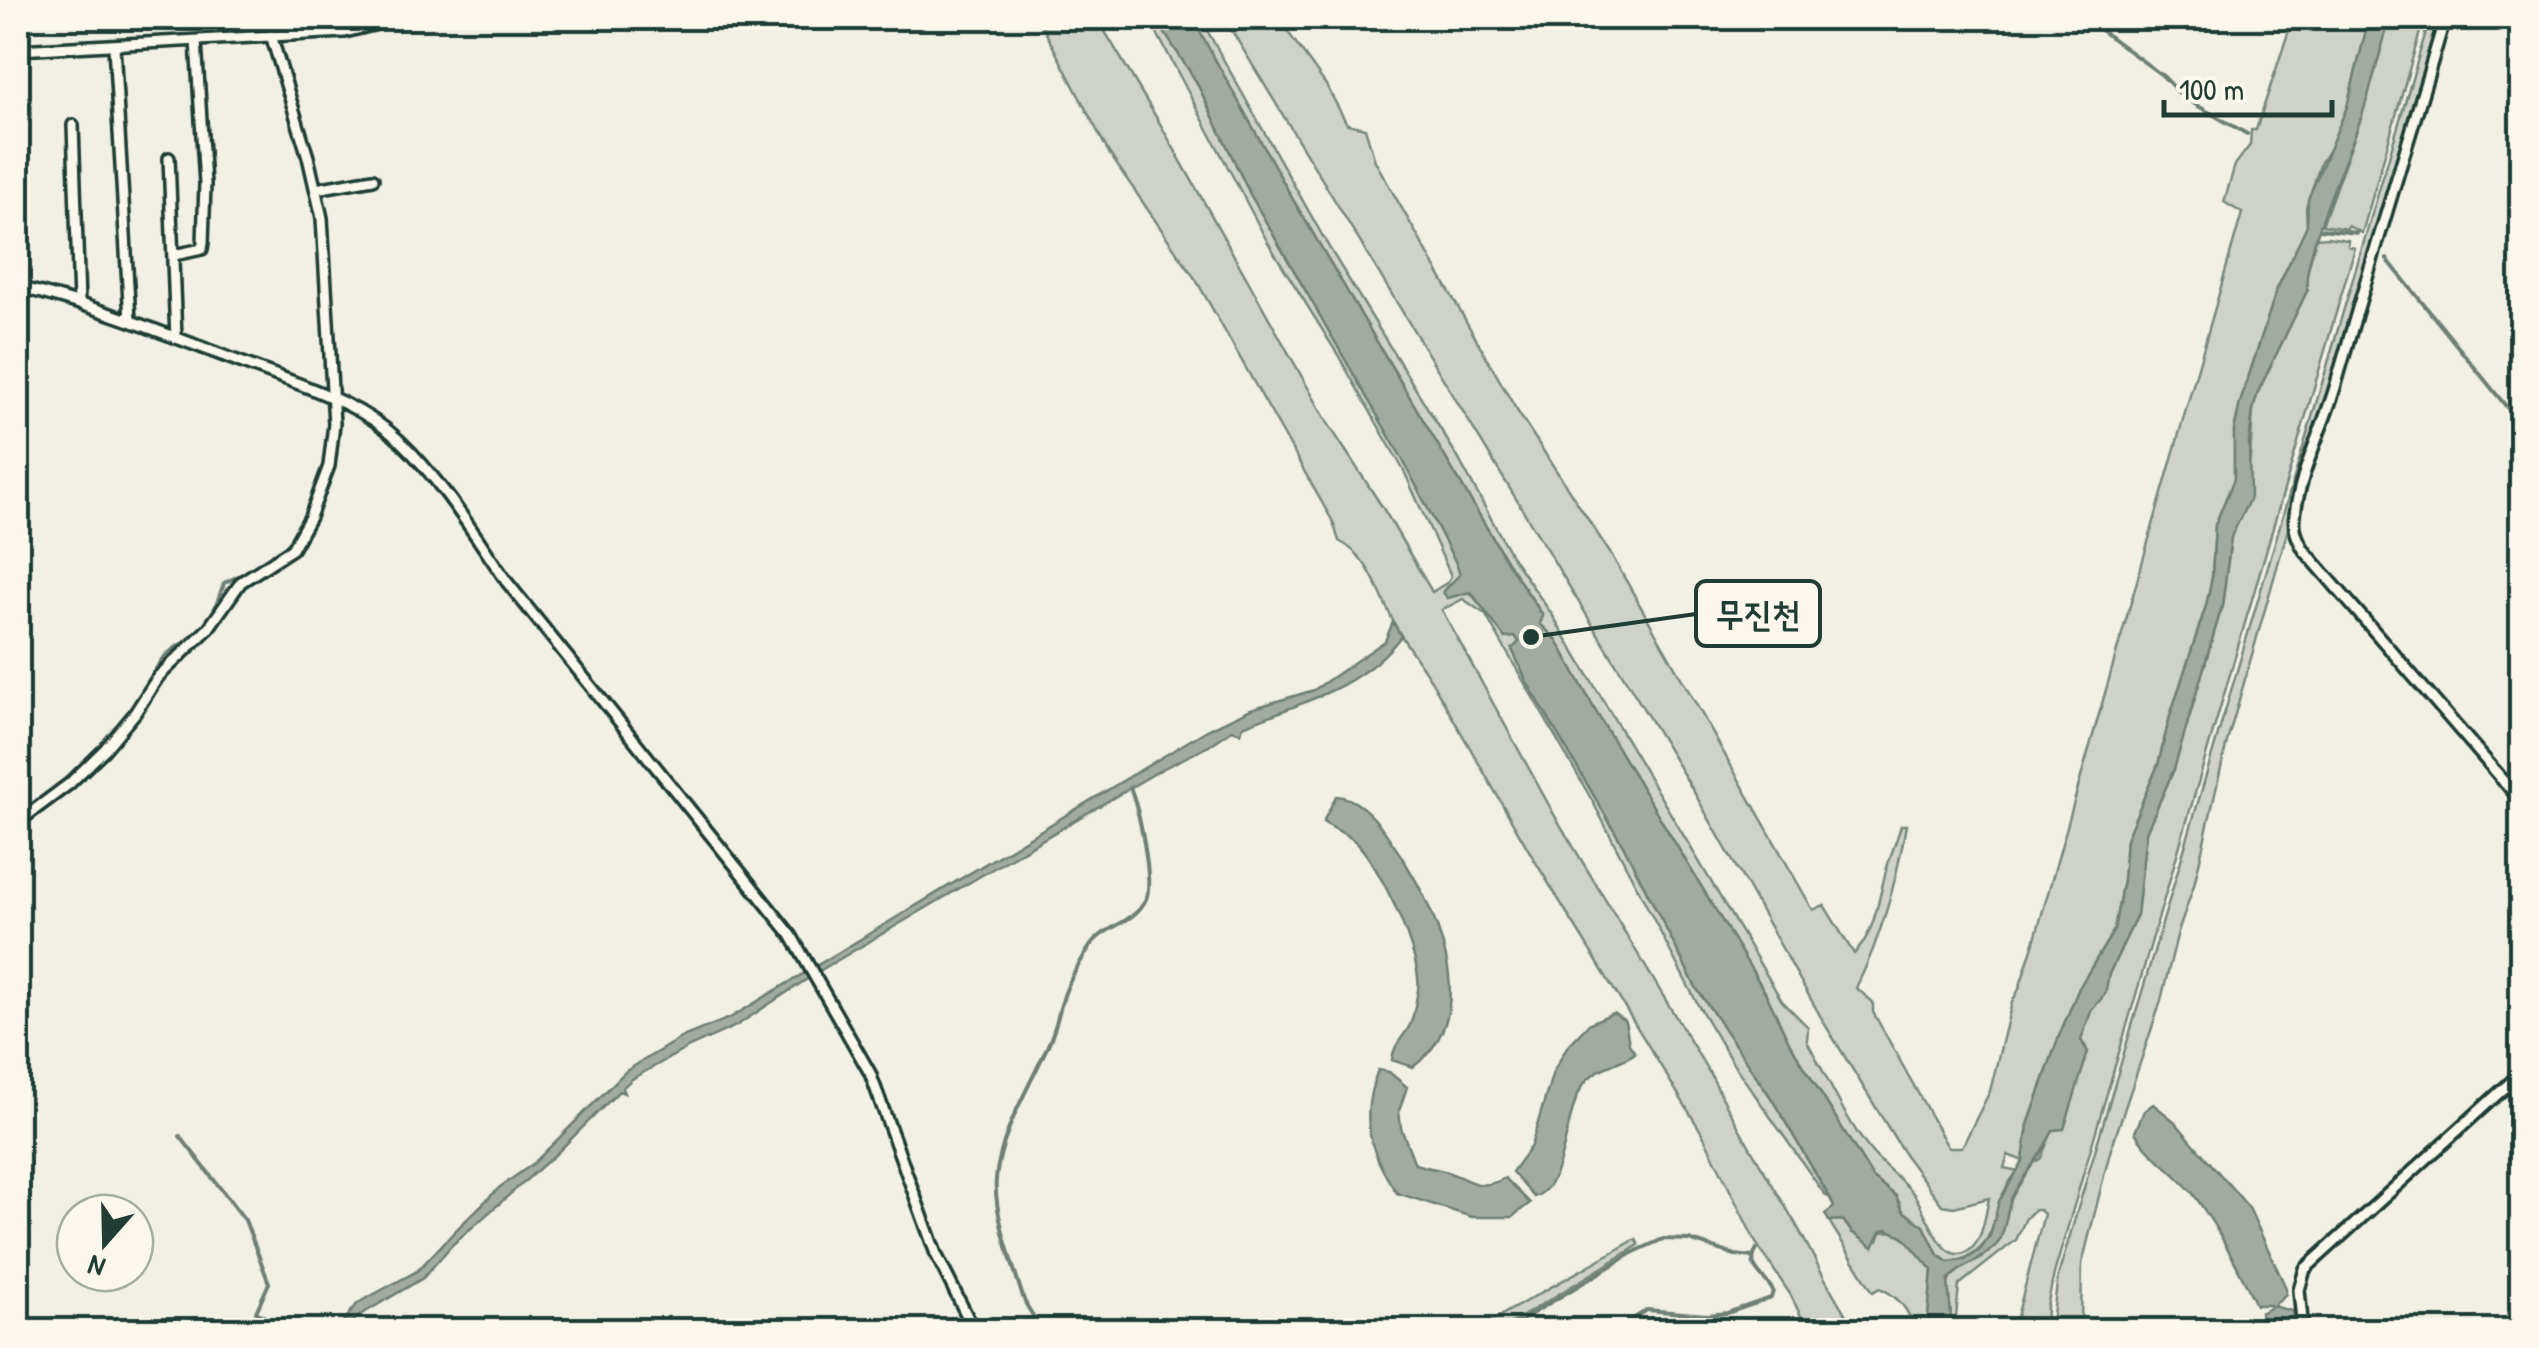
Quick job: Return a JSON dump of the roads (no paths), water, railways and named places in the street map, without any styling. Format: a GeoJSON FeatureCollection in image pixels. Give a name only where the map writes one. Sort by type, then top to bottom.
{"type":"FeatureCollection","features":[{"type":"Feature","properties":{"kind":"street"},"geometry":{"type":"LineString","coordinates":[[2446,18],[2360,294],[2335,389],[2298,495],[2295,535],[2522,802]]}},
{"type":"Feature","properties":{"kind":"street"},"geometry":{"type":"LineString","coordinates":[[18,50],[345,32],[385,22]]}},
{"type":"Feature","properties":{"kind":"street"},"geometry":{"type":"LineString","coordinates":[[18,822],[69,784],[104,749],[135,714],[158,678],[208,629],[241,582],[292,548],[310,517],[329,466],[334,445],[333,398],[322,218],[271,35]]}},
{"type":"Feature","properties":{"kind":"street"},"geometry":{"type":"LineString","coordinates":[[174,255],[197,252],[203,243],[205,184],[196,41]]}},
{"type":"Feature","properties":{"kind":"street"},"geometry":{"type":"LineString","coordinates":[[114,46],[130,320]]}},
{"type":"Feature","properties":{"kind":"street"},"geometry":{"type":"LineString","coordinates":[[73,126],[80,303]]}},
{"type":"Feature","properties":{"kind":"street"},"geometry":{"type":"LineString","coordinates":[[169,158],[176,338]]}},
{"type":"Feature","properties":{"kind":"street"},"geometry":{"type":"LineString","coordinates":[[316,189],[374,179]]}},
{"type":"Feature","properties":{"kind":"street"},"geometry":{"type":"LineString","coordinates":[[18,287],[130,320],[333,398],[367,416],[399,441],[506,582],[791,935],[870,1073],[936,1254],[974,1330]]}},
{"type":"Feature","properties":{"kind":"street"},"geometry":{"type":"LineString","coordinates":[[2303,1330],[2299,1290],[2305,1269],[2522,1072]]}},
{"type":"Feature","properties":{"kind":"waterway"},"geometry":{"type":"LineString","coordinates":[[2084,18],[2163,76],[2184,98],[2247,134]]}},
{"type":"Feature","properties":{"kind":"waterway"},"geometry":{"type":"LineString","coordinates":[[2320,229],[2357,233]]}},
{"type":"Feature","properties":{"kind":"waterway"},"geometry":{"type":"LineString","coordinates":[[2387,259],[2522,426]]}},
{"type":"Feature","properties":{"kind":"waterway"},"geometry":{"type":"LineString","coordinates":[[299,528],[316,488]]}},
{"type":"Feature","properties":{"kind":"waterway"},"geometry":{"type":"LineString","coordinates":[[211,620],[224,583],[257,567]]}},
{"type":"Feature","properties":{"kind":"waterway"},"geometry":{"type":"LineString","coordinates":[[150,682],[165,656],[190,640]]}},
{"type":"Feature","properties":{"kind":"waterway"},"geometry":{"type":"LineString","coordinates":[[62,784],[105,742]]}},
{"type":"Feature","properties":{"kind":"waterway"},"geometry":{"type":"LineString","coordinates":[[1040,1330],[1023,1297],[1001,1222],[996,1192],[999,1160],[1077,967],[1095,941],[1134,914],[1146,899],[1147,860],[1130,787]]}},
{"type":"Feature","properties":{"kind":"waterway"},"geometry":{"type":"LineString","coordinates":[[18,816],[38,802]]}},
{"type":"Feature","properties":{"kind":"waterway"},"geometry":{"type":"LineString","coordinates":[[180,1136],[245,1220],[269,1283],[256,1312],[266,1318]]}},
{"type":"Feature","properties":{"kind":"waterway"},"geometry":{"type":"LineString","coordinates":[[1505,1330],[1632,1253],[1663,1239],[1689,1240],[1753,1257]]}},
{"type":"Feature","properties":{"kind":"waterway"},"geometry":{"type":"LineString","coordinates":[[1616,1330],[1647,1310],[1707,1315],[1727,1313],[1771,1298],[1773,1291],[1753,1262],[1757,1249]]}},
{"type":"Feature","properties":{"kind":"place","name":"무진천"},"geometry":{"type":"Point","coordinates":[1531,637]}}]}
